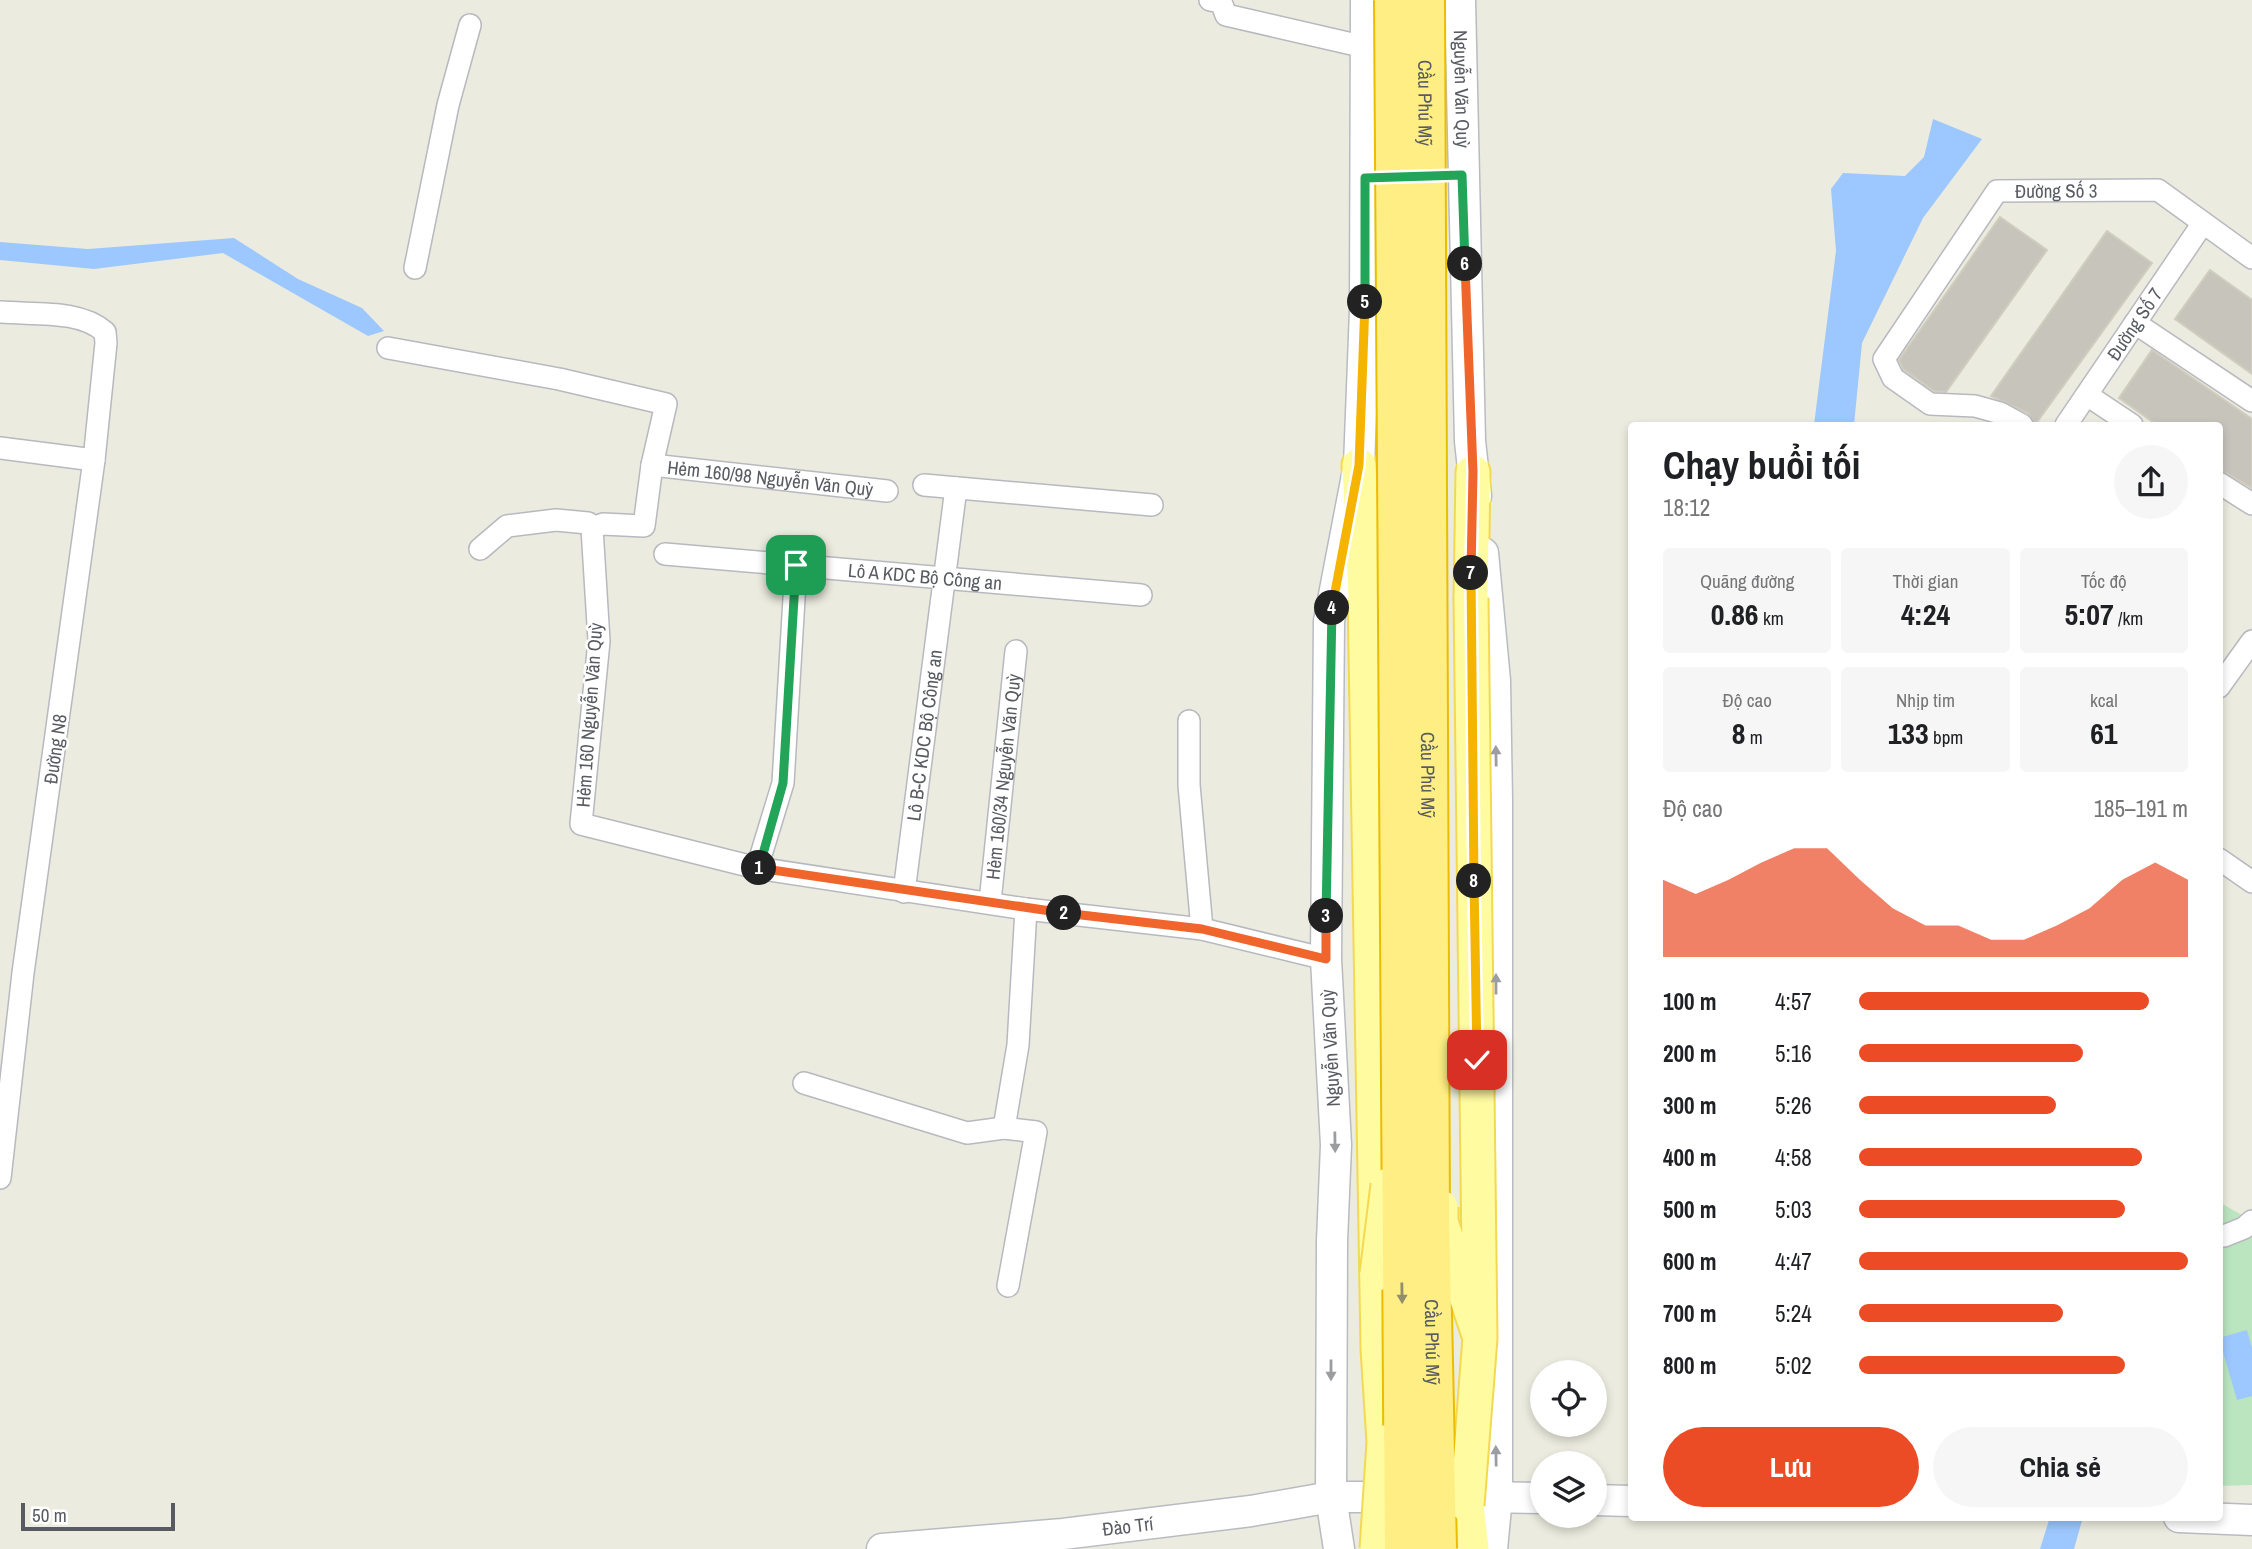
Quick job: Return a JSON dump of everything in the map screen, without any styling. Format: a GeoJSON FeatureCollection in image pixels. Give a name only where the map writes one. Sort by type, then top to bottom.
{"type":"FeatureCollection","features":[{"type":"Feature","properties":{"kind":"highway","name":"Cầu Phú Mỹ"},"geometry":{"type":"LineString","coordinates":[[1394,0],[1404,1549]]}},
{"type":"Feature","properties":{"kind":"highway","name":"Cầu Phú Mỹ"},"geometry":{"type":"LineString","coordinates":[[1425,0],[1430,1221],[1437,1549]]}},
{"type":"Feature","properties":{"kind":"main road"},"geometry":{"type":"LineString","coordinates":[[1382,0],[1382,813],[1388,1000],[1388,1191],[1377,1274],[1390,1549]]}},
{"type":"Feature","properties":{"kind":"main road","name":"Cầu Phú Mỹ"},"geometry":{"type":"LineString","coordinates":[[1434,0],[1435,764],[1441,1222],[1480,1338]]}},
{"type":"Feature","properties":{"kind":"main road","name":"Nguyễn Văn Quỳ"},"geometry":{"type":"LineString","coordinates":[[1359,465],[1365,594],[1377,1274]]}},
{"type":"Feature","properties":{"kind":"main road","name":"Nguyễn Văn Quỳ"},"geometry":{"type":"LineString","coordinates":[[1471,598],[1473,472]]}},
{"type":"Feature","properties":{"kind":"main road","name":"Cầu Phú Mỹ"},"geometry":{"type":"LineString","coordinates":[[1471,598],[1482,1501],[1472,1549]]}},
{"type":"Feature","properties":{"kind":"main road"},"geometry":{"type":"LineString","coordinates":[[1377,1549],[1384,1442]]}},
{"type":"Feature","properties":{"kind":"main road","name":"Cầu Phú Mỹ"},"geometry":{"type":"LineString","coordinates":[[1463,1549],[1482,1501]]}},
{"type":"Feature","properties":{"kind":"street"},"geometry":{"type":"LineString","coordinates":[[1210,0],[1221,2],[1226,15],[1365,47]]}},
{"type":"Feature","properties":{"kind":"street","name":"Nguyễn Văn Quỳ"},"geometry":{"type":"LineString","coordinates":[[1339,1549],[1331,1497],[1332,1241],[1336,1145],[1326,959],[1329,621],[1359,465],[1365,310],[1366,0]]}},
{"type":"Feature","properties":{"kind":"street","name":"Nguyễn Văn Quỳ"},"geometry":{"type":"LineString","coordinates":[[1460,0],[1462,175],[1473,472],[1489,609],[1495,694],[1482,1501],[1492,1549]]}},
{"type":"Feature","properties":{"kind":"street"},"geometry":{"type":"LineString","coordinates":[[415,268],[448,105],[470,25]]}},
{"type":"Feature","properties":{"kind":"street"},"geometry":{"type":"LineString","coordinates":[[1365,178],[1462,175]]}},
{"type":"Feature","properties":{"kind":"street","name":"Đường Số 3"},"geometry":{"type":"LineString","coordinates":[[2016,422],[2000,413],[1975,406],[1930,404],[1893,378],[1885,359],[1997,191],[2158,190],[2252,258]]}},
{"type":"Feature","properties":{"kind":"street","name":"Đường Số 7"},"geometry":{"type":"LineString","coordinates":[[2068,422],[2203,223]]}},
{"type":"Feature","properties":{"kind":"street","name":"Đường N8"},"geometry":{"type":"LineString","coordinates":[[0,312],[77,318],[96,324],[105,332],[106,343],[94,460],[23,973],[0,1178]]}},
{"type":"Feature","properties":{"kind":"street"},"geometry":{"type":"LineString","coordinates":[[2135,323],[2252,401]]}},
{"type":"Feature","properties":{"kind":"street"},"geometry":{"type":"LineString","coordinates":[[388,348],[559,379],[666,404],[652,465],[644,526],[603,524],[592,527],[588,523],[556,520],[507,526],[480,549]]}},
{"type":"Feature","properties":{"kind":"street"},"geometry":{"type":"LineString","coordinates":[[2087,395],[2128,422]]}},
{"type":"Feature","properties":{"kind":"street"},"geometry":{"type":"LineString","coordinates":[[0,448],[94,460]]}},
{"type":"Feature","properties":{"kind":"street","name":"Hẻm 160/98 Nguyễn Văn Quỳ"},"geometry":{"type":"LineString","coordinates":[[652,465],[887,491]]}},
{"type":"Feature","properties":{"kind":"street"},"geometry":{"type":"LineString","coordinates":[[925,485],[1152,505]]}},
{"type":"Feature","properties":{"kind":"street"},"geometry":{"type":"LineString","coordinates":[[2223,485],[2252,504]]}},
{"type":"Feature","properties":{"kind":"street","name":"Lô B-C KDC Bộ Công an"},"geometry":{"type":"LineString","coordinates":[[904,892],[956,488]]}},
{"type":"Feature","properties":{"kind":"street","name":"Hẻm 160 Nguyễn Văn Quỳ"},"geometry":{"type":"LineString","coordinates":[[592,527],[599,641],[580,824],[757,868],[1026,909],[1202,929],[1326,959]]}},
{"type":"Feature","properties":{"kind":"street","name":"Lô A KDC Bộ Công an"},"geometry":{"type":"LineString","coordinates":[[665,554],[1141,595]]}},
{"type":"Feature","properties":{"kind":"street"},"geometry":{"type":"LineString","coordinates":[[757,868],[783,783],[796,565]]}},
{"type":"Feature","properties":{"kind":"street"},"geometry":{"type":"LineString","coordinates":[[2223,681],[2252,641]]}},
{"type":"Feature","properties":{"kind":"street","name":"Hẻm 160/34 Nguyễn Văn Quỳ"},"geometry":{"type":"LineString","coordinates":[[989,902],[1016,651]]}},
{"type":"Feature","properties":{"kind":"street"},"geometry":{"type":"LineString","coordinates":[[1189,722],[1189,785],[1202,929]]}},
{"type":"Feature","properties":{"kind":"street"},"geometry":{"type":"LineString","coordinates":[[2223,862],[2252,881]]}},
{"type":"Feature","properties":{"kind":"street"},"geometry":{"type":"LineString","coordinates":[[1004,1128],[1018,1045],[1026,909]]}},
{"type":"Feature","properties":{"kind":"street"},"geometry":{"type":"LineString","coordinates":[[804,1083],[967,1133],[1004,1128],[1036,1132],[1008,1286]]}},
{"type":"Feature","properties":{"kind":"street"},"geometry":{"type":"LineString","coordinates":[[2224,1236],[2244,1228],[2252,1221]]}},
{"type":"Feature","properties":{"kind":"street","name":"Đào Trí"},"geometry":{"type":"LineString","coordinates":[[882,1549],[1091,1530],[1251,1511],[1331,1497],[1482,1501],[1530,1499]]}},
{"type":"Feature","properties":{"kind":"street"},"geometry":{"type":"LineString","coordinates":[[1607,1500],[1628,1501]]}},
{"type":"Feature","properties":{"kind":"street"},"geometry":{"type":"LineString","coordinates":[[2223,1519],[2252,1520]]}},
{"type":"Feature","properties":{"kind":"green space"},"geometry":{"type":"Polygon","coordinates":[[[2223,1204],[2252,1221],[2252,1485],[2223,1486],[2223,1204]]]}},
{"type":"Feature","properties":{"kind":"water"},"geometry":{"type":"Polygon","coordinates":[[[1933,119],[1982,139],[1923,218],[1862,343],[1854,422],[1814,422],[1836,251],[1831,189],[1843,173],[1905,176],[1924,157],[1933,119]]]}},
{"type":"Feature","properties":{"kind":"water"},"geometry":{"type":"Polygon","coordinates":[[[234,238],[298,279],[362,308],[384,331],[368,336],[223,253],[94,269],[0,260],[0,242],[88,249],[234,238]]]}},
{"type":"Feature","properties":{"kind":"water"},"geometry":{"type":"Polygon","coordinates":[[[2247,1330],[2252,1348],[2252,1396],[2237,1400],[2223,1352],[2223,1337],[2247,1330]]]}},
{"type":"Feature","properties":{"kind":"water"},"geometry":{"type":"Polygon","coordinates":[[[2049,1521],[2082,1521],[2074,1549],[2040,1549],[2049,1521]]]}},
{"type":"Feature","properties":{"kind":"building"},"geometry":{"type":"Polygon","coordinates":[[[2000,217],[2047,250],[1946,392],[1934,391],[1903,369],[1899,360],[2000,217]]]}},
{"type":"Feature","properties":{"kind":"building"},"geometry":{"type":"Polygon","coordinates":[[[2107,231],[2152,263],[2037,422],[2033,422],[2028,413],[1991,396],[2107,231]]]}},
{"type":"Feature","properties":{"kind":"building"},"geometry":{"type":"Polygon","coordinates":[[[2210,270],[2252,300],[2252,374],[2175,319],[2210,270]]]}},
{"type":"Feature","properties":{"kind":"building"},"geometry":{"type":"Polygon","coordinates":[[[2152,350],[2252,419],[2252,488],[2223,471],[2223,422],[2153,422],[2119,398],[2152,350]]]}},
{"type":"Feature","properties":{"kind":"route"},"geometry":{"type":"LineString","coordinates":[[796,565],[783,783],[757,868],[1026,909],[1202,929],[1326,959],[1329,621],[1359,465],[1365,310],[1365,178],[1462,175],[1473,472],[1471,598],[1477,1060]]}}]}
